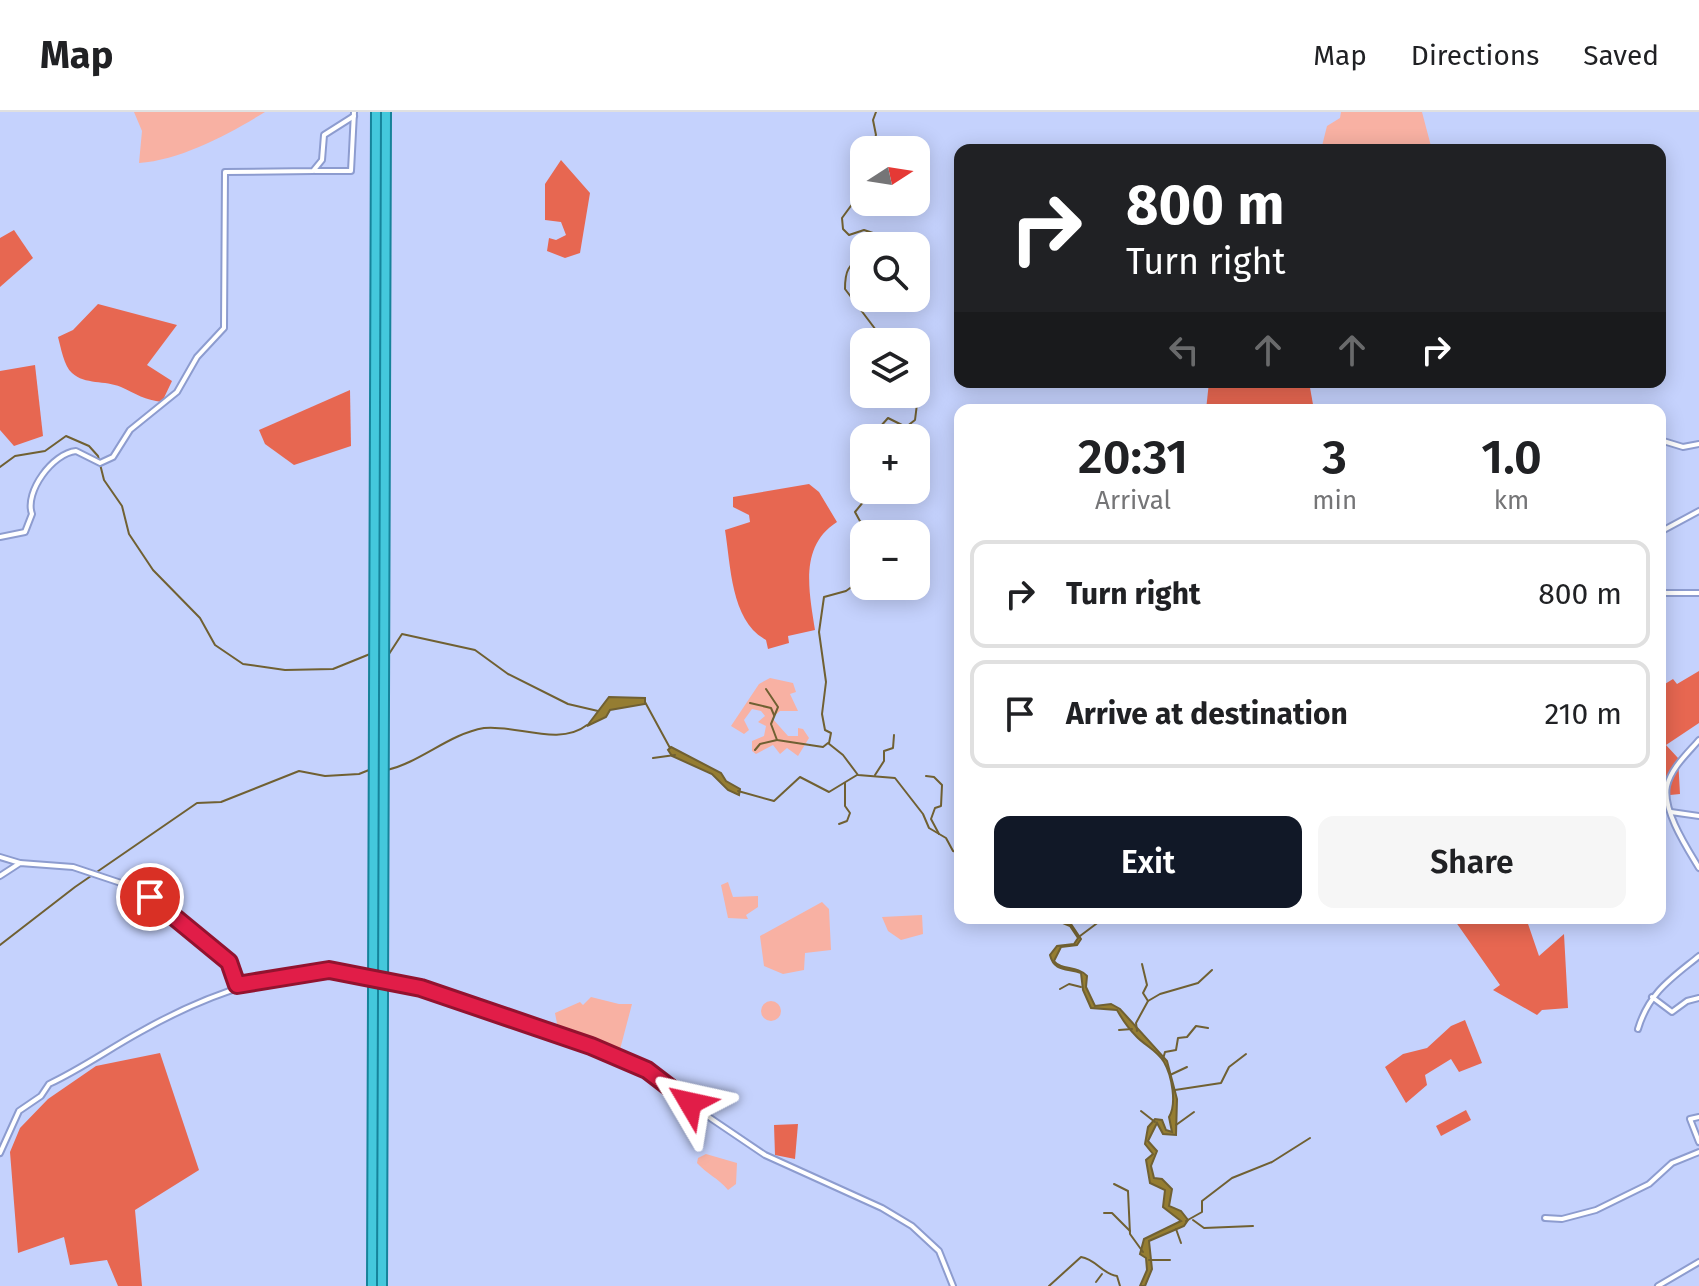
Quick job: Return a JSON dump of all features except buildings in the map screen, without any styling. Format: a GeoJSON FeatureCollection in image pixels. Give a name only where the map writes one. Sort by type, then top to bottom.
{"type":"FeatureCollection","features":[{"type":"Feature","properties":{"kind":"highway"},"geometry":{"type":"LineString","coordinates":[[372,1286],[376,112]]}},
{"type":"Feature","properties":{"kind":"highway"},"geometry":{"type":"LineString","coordinates":[[382,1286],[386,112]]}},
{"type":"Feature","properties":{"kind":"street"},"geometry":{"type":"LineString","coordinates":[[313,171],[322,160],[324,135],[354,114]]}},
{"type":"Feature","properties":{"kind":"street"},"geometry":{"type":"LineString","coordinates":[[0,537],[25,532],[32,514],[28,504],[31,491],[57,458],[76,451],[100,463],[113,457],[130,430],[177,392],[197,357],[224,328],[225,172],[351,171],[354,114]]}},
{"type":"Feature","properties":{"kind":"street"},"geometry":{"type":"LineString","coordinates":[[1666,442],[1683,447],[1699,444]]}},
{"type":"Feature","properties":{"kind":"street"},"geometry":{"type":"LineString","coordinates":[[1666,529],[1699,511]]}},
{"type":"Feature","properties":{"kind":"street"},"geometry":{"type":"LineString","coordinates":[[1666,593],[1699,593]]}},
{"type":"Feature","properties":{"kind":"street"},"geometry":{"type":"LineString","coordinates":[[1699,740],[1679,763],[1667,787],[1671,812],[1699,868]]}},
{"type":"Feature","properties":{"kind":"street"},"geometry":{"type":"LineString","coordinates":[[1671,812],[1699,816]]}},
{"type":"Feature","properties":{"kind":"street"},"geometry":{"type":"LineString","coordinates":[[0,857],[20,863],[84,869],[150,897],[229,962],[237,985]]}},
{"type":"Feature","properties":{"kind":"street"},"geometry":{"type":"LineString","coordinates":[[0,876],[20,863]]}},
{"type":"Feature","properties":{"kind":"street"},"geometry":{"type":"LineString","coordinates":[[1638,1029],[1652,997],[1675,971],[1699,956]]}},
{"type":"Feature","properties":{"kind":"street"},"geometry":{"type":"LineString","coordinates":[[0,1153],[19,1111],[41,1096],[49,1084],[180,1010],[206,1003],[237,985],[329,970],[421,988],[559,1034],[647,1070],[697,1109],[765,1155],[882,1208],[912,1226],[939,1251],[953,1286]]}},
{"type":"Feature","properties":{"kind":"street"},"geometry":{"type":"LineString","coordinates":[[1652,997],[1672,1012],[1687,1001],[1699,998]]}},
{"type":"Feature","properties":{"kind":"street"},"geometry":{"type":"LineString","coordinates":[[1699,1117],[1690,1119],[1699,1142]]}},
{"type":"Feature","properties":{"kind":"street"},"geometry":{"type":"LineString","coordinates":[[1545,1218],[1562,1219],[1596,1210],[1649,1184],[1672,1163],[1699,1152]]}},
{"type":"Feature","properties":{"kind":"street"},"geometry":{"type":"LineString","coordinates":[[1658,1286],[1699,1262]]}},
{"type":"Feature","properties":{"kind":"shaded area"},"geometry":{"type":"Polygon","coordinates":[[[134,112],[265,112],[188,151],[139,163],[142,131],[134,112]]]}},
{"type":"Feature","properties":{"kind":"shaded area"},"geometry":{"type":"Polygon","coordinates":[[[1341,112],[1422,112],[1430,144],[1322,144],[1327,126],[1340,118],[1341,112]]]}},
{"type":"Feature","properties":{"kind":"shaded area"},"geometry":{"type":"Polygon","coordinates":[[[561,160],[590,193],[580,253],[565,258],[547,251],[549,238],[556,240],[566,235],[561,222],[545,220],[545,184],[561,160]]]}},
{"type":"Feature","properties":{"kind":"shaded area"},"geometry":{"type":"Polygon","coordinates":[[[14,230],[33,258],[0,287],[0,238],[14,230]]]}},
{"type":"Feature","properties":{"kind":"shaded area"},"geometry":{"type":"Polygon","coordinates":[[[98,304],[177,325],[147,365],[172,381],[162,402],[115,385],[77,377],[69,370],[58,337],[73,330],[98,304]]]}},
{"type":"Feature","properties":{"kind":"shaded area"},"geometry":{"type":"Polygon","coordinates":[[[35,365],[43,436],[14,446],[0,430],[0,371],[35,365]]]}},
{"type":"Feature","properties":{"kind":"shaded area"},"geometry":{"type":"Polygon","coordinates":[[[1208,388],[1310,388],[1313,404],[1207,404],[1208,388]]]}},
{"type":"Feature","properties":{"kind":"shaded area"},"geometry":{"type":"Polygon","coordinates":[[[350,390],[351,446],[294,465],[265,444],[259,430],[350,390]]]}},
{"type":"Feature","properties":{"kind":"shaded area"},"geometry":{"type":"Polygon","coordinates":[[[809,484],[819,492],[837,522],[825,532],[812,556],[809,585],[815,630],[788,636],[789,643],[768,649],[766,640],[754,631],[739,607],[731,576],[725,530],[750,522],[749,515],[733,507],[733,497],[809,484]]]}},
{"type":"Feature","properties":{"kind":"shaded area"},"geometry":{"type":"Polygon","coordinates":[[[1699,671],[1699,723],[1666,745],[1666,683],[1673,679],[1677,684],[1699,671]]]}},
{"type":"Feature","properties":{"kind":"shaded area"},"geometry":{"type":"Polygon","coordinates":[[[770,678],[793,683],[796,692],[790,694],[798,711],[780,711],[772,718],[788,736],[798,736],[798,728],[803,729],[809,738],[798,756],[787,748],[780,754],[773,745],[756,754],[752,751],[752,741],[764,736],[766,726],[758,722],[765,716],[761,711],[752,709],[744,720],[749,730],[744,734],[731,726],[759,684],[770,678]]]}},
{"type":"Feature","properties":{"kind":"shaded area"},"geometry":{"type":"Polygon","coordinates":[[[609,697],[645,698],[645,704],[610,710],[606,717],[587,726],[609,697]]]}},
{"type":"Feature","properties":{"kind":"shaded area"},"geometry":{"type":"Polygon","coordinates":[[[1666,745],[1678,758],[1680,794],[1666,795],[1666,745]]]}},
{"type":"Feature","properties":{"kind":"shaded area"},"geometry":{"type":"Polygon","coordinates":[[[671,747],[721,773],[726,781],[740,789],[739,795],[728,790],[712,774],[672,756],[668,750],[671,747]]]}},
{"type":"Feature","properties":{"kind":"shaded area"},"geometry":{"type":"Polygon","coordinates":[[[728,882],[733,897],[758,896],[758,907],[746,915],[748,919],[728,918],[721,885],[728,882]]]}},
{"type":"Feature","properties":{"kind":"shaded area"},"geometry":{"type":"Polygon","coordinates":[[[822,902],[829,909],[831,950],[805,953],[804,970],[783,974],[764,966],[760,936],[822,902]]]}},
{"type":"Feature","properties":{"kind":"shaded area"},"geometry":{"type":"Polygon","coordinates":[[[922,915],[923,934],[901,940],[888,931],[882,917],[922,915]]]}},
{"type":"Feature","properties":{"kind":"shaded area"},"geometry":{"type":"Polygon","coordinates":[[[1065,924],[1071,924],[1081,939],[1077,945],[1061,947],[1054,961],[1079,970],[1087,976],[1086,987],[1095,1006],[1111,1004],[1120,1009],[1167,1061],[1177,1099],[1176,1135],[1163,1134],[1157,1123],[1148,1141],[1157,1151],[1151,1166],[1154,1178],[1162,1179],[1172,1189],[1169,1206],[1181,1211],[1188,1220],[1184,1226],[1149,1241],[1152,1269],[1145,1286],[1140,1286],[1147,1270],[1146,1258],[1140,1254],[1144,1239],[1181,1221],[1163,1207],[1165,1190],[1150,1183],[1146,1160],[1153,1154],[1145,1144],[1148,1127],[1155,1119],[1162,1120],[1166,1130],[1172,1132],[1169,1117],[1173,1105],[1171,1082],[1161,1058],[1133,1033],[1117,1010],[1091,1008],[1083,990],[1081,973],[1062,968],[1055,964],[1052,960],[1050,955],[1057,946],[1074,944],[1078,938],[1065,924]]]}},
{"type":"Feature","properties":{"kind":"shaded area"},"geometry":{"type":"Polygon","coordinates":[[[1457,924],[1528,924],[1539,956],[1564,934],[1568,1008],[1542,1010],[1537,1015],[1493,990],[1500,985],[1457,924]]]}},
{"type":"Feature","properties":{"kind":"shaded area"},"geometry":{"type":"Polygon","coordinates":[[[591,997],[632,1004],[618,1057],[559,1034],[555,1013],[580,1002],[583,1005],[591,997]]]}},
{"type":"Feature","properties":{"kind":"shaded area"},"geometry":{"type":"Polygon","coordinates":[[[771,1001],[778,1004],[781,1011],[778,1018],[771,1021],[764,1018],[761,1011],[764,1004],[771,1001]]]}},
{"type":"Feature","properties":{"kind":"shaded area"},"geometry":{"type":"Polygon","coordinates":[[[1465,1020],[1482,1063],[1459,1072],[1451,1059],[1425,1075],[1427,1085],[1406,1103],[1385,1067],[1403,1054],[1427,1048],[1451,1026],[1465,1020]]]}},
{"type":"Feature","properties":{"kind":"shaded area"},"geometry":{"type":"Polygon","coordinates":[[[160,1053],[199,1170],[135,1210],[142,1286],[118,1286],[107,1260],[70,1265],[64,1237],[18,1253],[10,1152],[20,1128],[48,1099],[96,1066],[160,1053]]]}},
{"type":"Feature","properties":{"kind":"shaded area"},"geometry":{"type":"Polygon","coordinates":[[[1466,1110],[1471,1120],[1441,1136],[1436,1126],[1466,1110]]]}},
{"type":"Feature","properties":{"kind":"shaded area"},"geometry":{"type":"Polygon","coordinates":[[[798,1124],[795,1159],[775,1155],[774,1125],[798,1124]]]}},
{"type":"Feature","properties":{"kind":"shaded area"},"geometry":{"type":"Polygon","coordinates":[[[706,1154],[737,1163],[736,1184],[728,1190],[697,1163],[698,1158],[706,1154]]]}},
{"type":"Feature","properties":{"kind":"waterway"},"geometry":{"type":"LineString","coordinates":[[876,112],[873,120],[876,136]]}},
{"type":"Feature","properties":{"kind":"waterway"},"geometry":{"type":"LineString","coordinates":[[850,207],[842,218],[843,229],[850,235]]}},
{"type":"Feature","properties":{"kind":"waterway"},"geometry":{"type":"LineString","coordinates":[[858,232],[870,232]]}},
{"type":"Feature","properties":{"kind":"waterway"},"geometry":{"type":"LineString","coordinates":[[850,267],[845,289],[850,296]]}},
{"type":"Feature","properties":{"kind":"waterway"},"geometry":{"type":"LineString","coordinates":[[862,312],[874,328]]}},
{"type":"Feature","properties":{"kind":"waterway"},"geometry":{"type":"LineString","coordinates":[[910,424],[915,420],[916,408]]}},
{"type":"Feature","properties":{"kind":"waterway"},"geometry":{"type":"LineString","coordinates":[[883,424],[888,418],[900,424]]}},
{"type":"Feature","properties":{"kind":"waterway"},"geometry":{"type":"LineString","coordinates":[[0,467],[15,456],[45,451],[66,436],[89,446],[98,456],[104,480],[122,506],[129,534],[153,570],[200,618],[215,645],[243,664],[285,670],[333,669],[370,654]]}},
{"type":"Feature","properties":{"kind":"waterway"},"geometry":{"type":"LineString","coordinates":[[859,520],[855,512],[862,504]]}},
{"type":"Feature","properties":{"kind":"waterway"},"geometry":{"type":"LineString","coordinates":[[829,743],[831,733],[825,730],[822,714],[826,682],[819,632],[824,597],[850,588]]}},
{"type":"Feature","properties":{"kind":"waterway"},"geometry":{"type":"LineString","coordinates":[[389,654],[402,634],[475,650],[508,674],[568,704],[598,711]]}},
{"type":"Feature","properties":{"kind":"waterway"},"geometry":{"type":"LineString","coordinates":[[766,689],[778,707],[771,724],[777,740],[823,747],[828,743],[843,755],[858,775],[895,778],[923,814],[929,828],[946,838],[954,851]]}},
{"type":"Feature","properties":{"kind":"waterway"},"geometry":{"type":"LineString","coordinates":[[645,702],[670,748]]}},
{"type":"Feature","properties":{"kind":"waterway"},"geometry":{"type":"LineString","coordinates":[[750,703],[771,708],[774,715]]}},
{"type":"Feature","properties":{"kind":"waterway"},"geometry":{"type":"LineString","coordinates":[[387,770],[412,761],[459,736],[484,728],[550,735],[576,731],[587,725]]}},
{"type":"Feature","properties":{"kind":"waterway"},"geometry":{"type":"LineString","coordinates":[[875,775],[884,761],[884,751],[893,748],[894,735]]}},
{"type":"Feature","properties":{"kind":"waterway"},"geometry":{"type":"LineString","coordinates":[[755,750],[760,744],[777,740]]}},
{"type":"Feature","properties":{"kind":"waterway"},"geometry":{"type":"LineString","coordinates":[[653,758],[675,755]]}},
{"type":"Feature","properties":{"kind":"waterway"},"geometry":{"type":"LineString","coordinates":[[0,945],[75,887],[197,803],[221,802],[299,771],[325,776],[359,774],[369,770]]}},
{"type":"Feature","properties":{"kind":"waterway"},"geometry":{"type":"LineString","coordinates":[[738,791],[774,801],[800,777],[829,792],[857,775]]}},
{"type":"Feature","properties":{"kind":"waterway"},"geometry":{"type":"LineString","coordinates":[[926,776],[934,777],[942,785],[941,806],[935,808],[931,819],[939,834]]}},
{"type":"Feature","properties":{"kind":"waterway"},"geometry":{"type":"LineString","coordinates":[[839,824],[847,821],[850,813],[845,806],[845,783]]}},
{"type":"Feature","properties":{"kind":"waterway"},"geometry":{"type":"LineString","coordinates":[[1080,936],[1096,924]]}},
{"type":"Feature","properties":{"kind":"waterway"},"geometry":{"type":"LineString","coordinates":[[1142,964],[1147,985],[1143,993],[1148,1001]]}},
{"type":"Feature","properties":{"kind":"waterway"},"geometry":{"type":"LineString","coordinates":[[1137,1031],[1136,1023],[1148,1001],[1160,994],[1198,983],[1212,970]]}},
{"type":"Feature","properties":{"kind":"waterway"},"geometry":{"type":"LineString","coordinates":[[1060,989],[1069,984],[1081,987]]}},
{"type":"Feature","properties":{"kind":"waterway"},"geometry":{"type":"LineString","coordinates":[[1163,1059],[1165,1052],[1176,1050],[1178,1038],[1187,1037],[1196,1026],[1208,1028]]}},
{"type":"Feature","properties":{"kind":"waterway"},"geometry":{"type":"LineString","coordinates":[[1119,1030],[1132,1029]]}},
{"type":"Feature","properties":{"kind":"waterway"},"geometry":{"type":"LineString","coordinates":[[1175,1090],[1221,1083],[1229,1067],[1246,1054]]}},
{"type":"Feature","properties":{"kind":"waterway"},"geometry":{"type":"LineString","coordinates":[[1170,1075],[1187,1067]]}},
{"type":"Feature","properties":{"kind":"waterway"},"geometry":{"type":"LineString","coordinates":[[1141,1111],[1155,1122]]}},
{"type":"Feature","properties":{"kind":"waterway"},"geometry":{"type":"LineString","coordinates":[[1176,1125],[1194,1112]]}},
{"type":"Feature","properties":{"kind":"waterway"},"geometry":{"type":"LineString","coordinates":[[1186,1221],[1202,1212],[1202,1201],[1232,1178],[1272,1162],[1310,1138]]}},
{"type":"Feature","properties":{"kind":"waterway"},"geometry":{"type":"LineString","coordinates":[[1114,1184],[1128,1191],[1130,1234],[1143,1252]]}},
{"type":"Feature","properties":{"kind":"waterway"},"geometry":{"type":"LineString","coordinates":[[1104,1213],[1112,1213],[1130,1231]]}},
{"type":"Feature","properties":{"kind":"waterway"},"geometry":{"type":"LineString","coordinates":[[1193,1220],[1204,1228],[1253,1226]]}},
{"type":"Feature","properties":{"kind":"waterway"},"geometry":{"type":"LineString","coordinates":[[1176,1229],[1181,1243]]}},
{"type":"Feature","properties":{"kind":"waterway"},"geometry":{"type":"LineString","coordinates":[[1049,1286],[1081,1257],[1117,1276],[1120,1286]]}},
{"type":"Feature","properties":{"kind":"waterway"},"geometry":{"type":"LineString","coordinates":[[1149,1260],[1170,1260]]}},
{"type":"Feature","properties":{"kind":"waterway"},"geometry":{"type":"LineString","coordinates":[[1096,1282],[1102,1274]]}},
{"type":"Feature","properties":{"kind":"route"},"geometry":{"type":"LineString","coordinates":[[150,897],[229,962],[237,985],[329,970],[421,988],[591,1046],[651,1072],[662,1084],[690,1103]]}}]}
